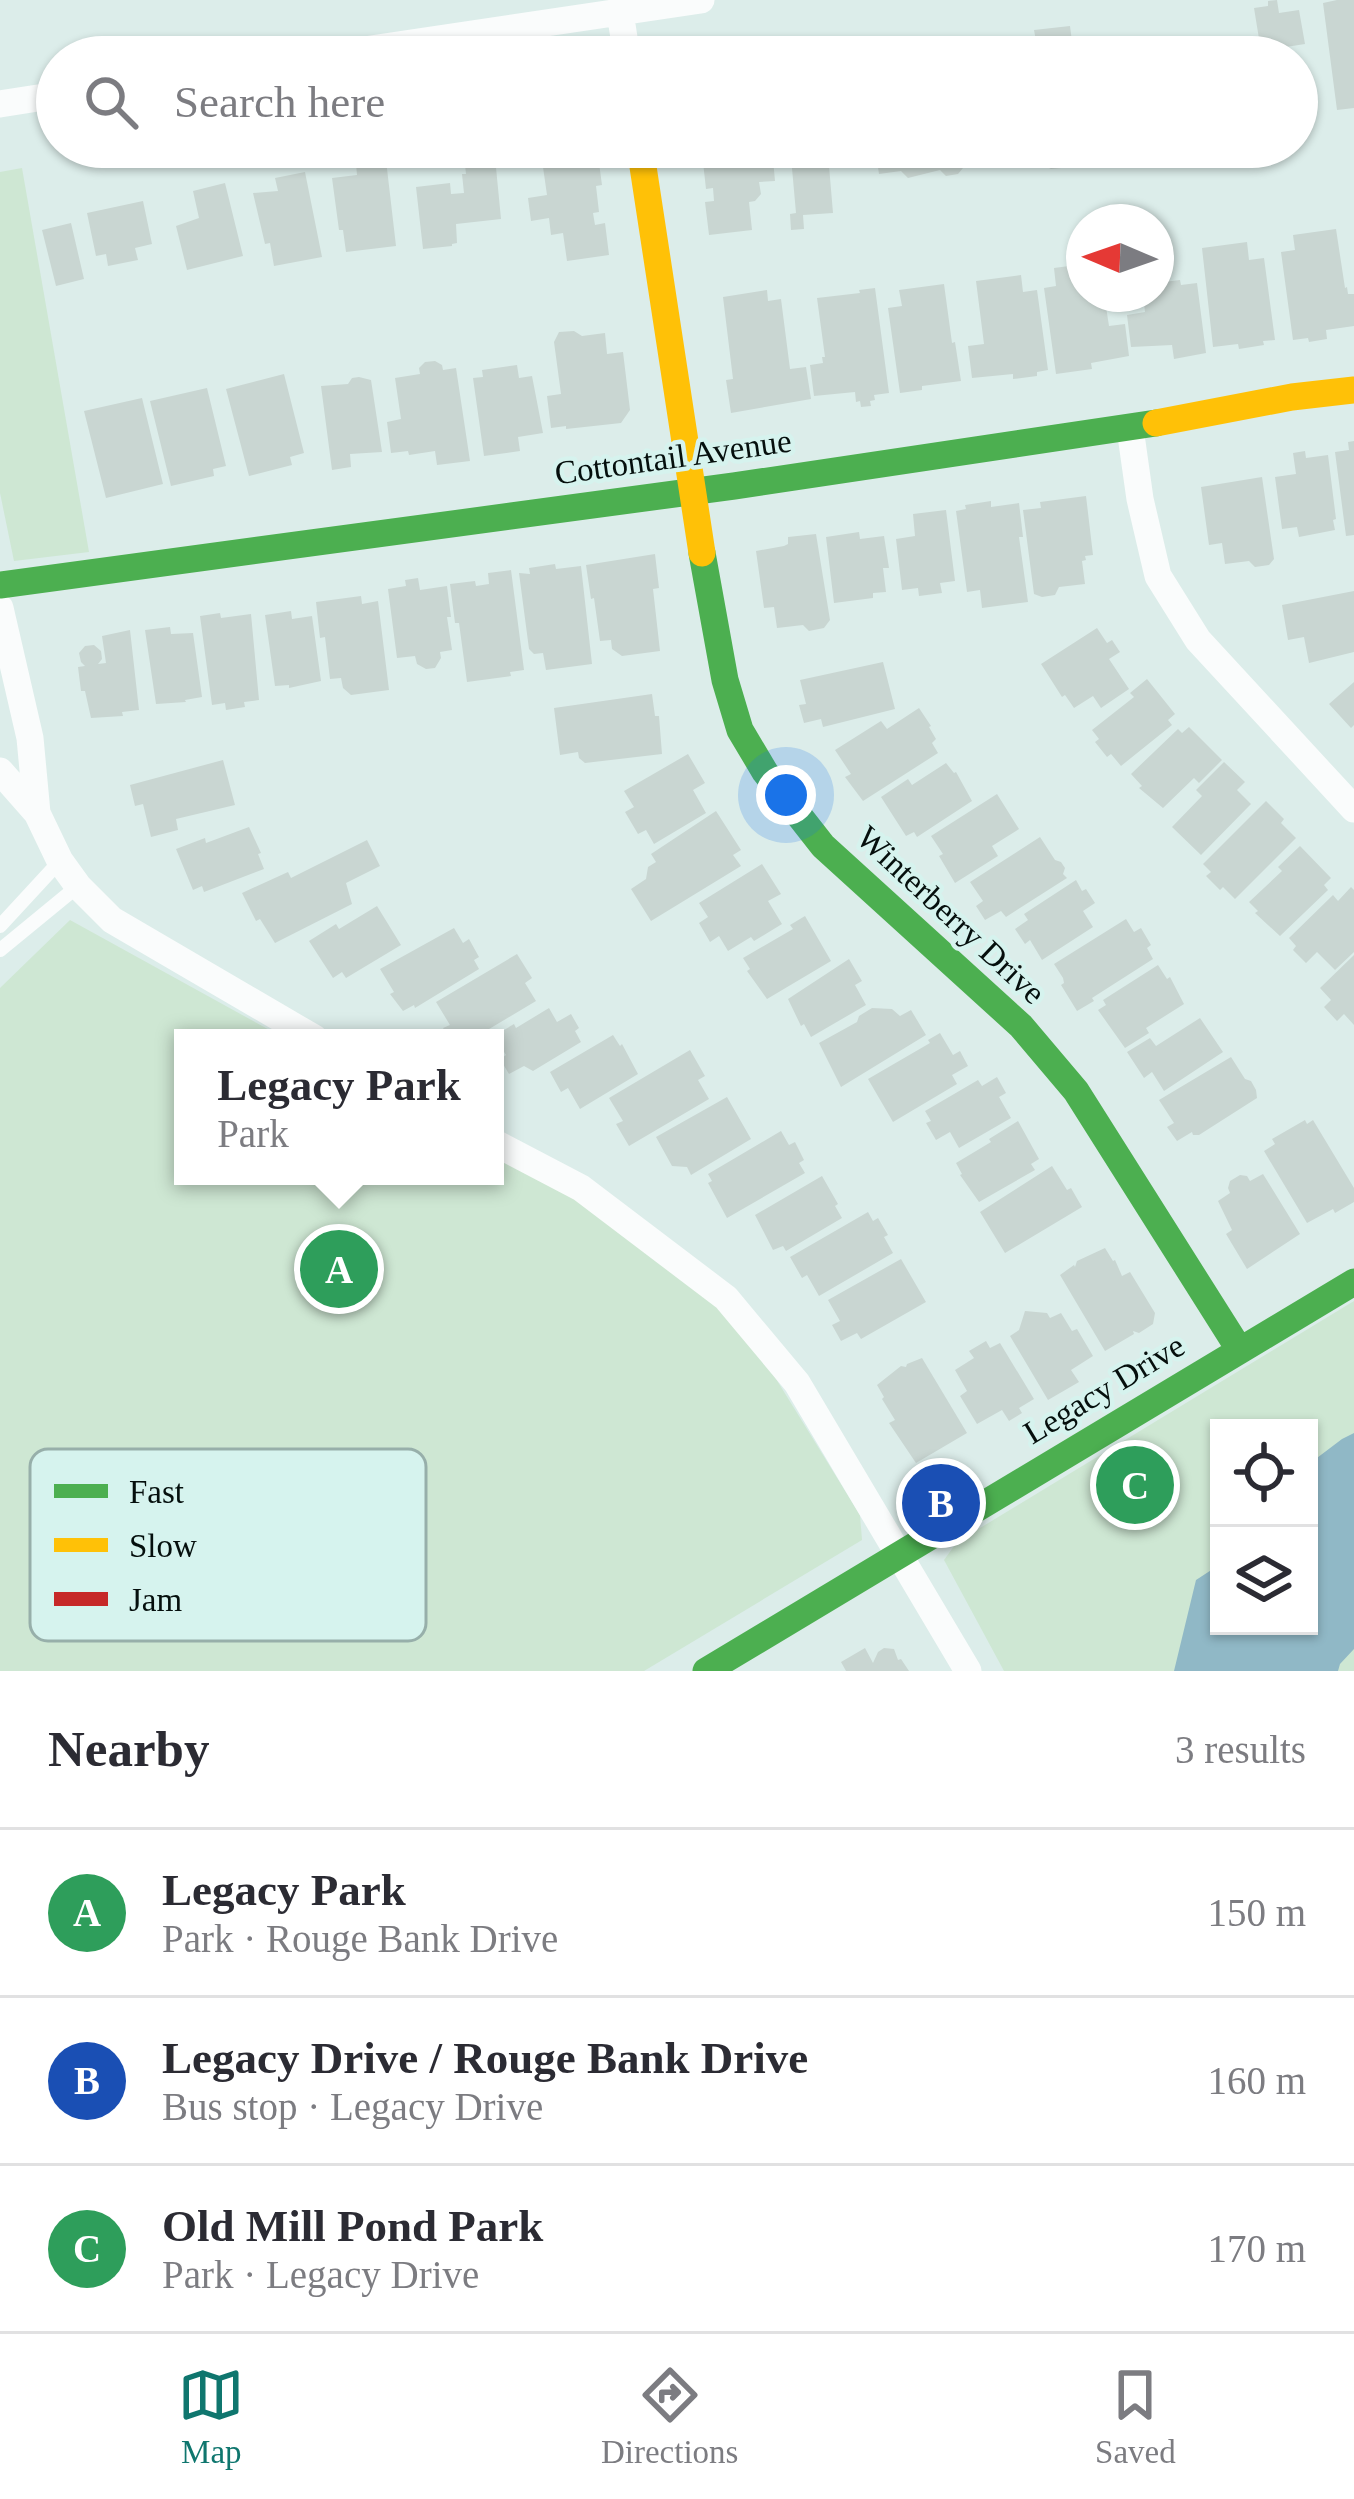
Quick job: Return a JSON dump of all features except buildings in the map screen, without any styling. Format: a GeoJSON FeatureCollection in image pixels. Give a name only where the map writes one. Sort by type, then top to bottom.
{"type":"FeatureCollection","features":[{"type":"Feature","properties":{"kind":"street"},"geometry":{"type":"LineString","coordinates":[[458,36],[701,0]]}},
{"type":"Feature","properties":{"kind":"street"},"geometry":{"type":"LineString","coordinates":[[620,12],[624,36]]}},
{"type":"Feature","properties":{"kind":"street"},"geometry":{"type":"LineString","coordinates":[[0,104],[36,98]]}},
{"type":"Feature","properties":{"kind":"street","name":"Winterberry Drive"},"geometry":{"type":"LineString","coordinates":[[643,168],[708,595],[740,730],[765,772],[823,846],[1021,1026],[1076,1091],[1239,1349]]}},
{"type":"Feature","properties":{"kind":"street","name":"Cottontail Avenue"},"geometry":{"type":"LineString","coordinates":[[0,585],[692,492],[1354,390]]}},
{"type":"Feature","properties":{"kind":"street"},"geometry":{"type":"LineString","coordinates":[[1130,428],[1158,576],[1198,640],[1354,809]]}},
{"type":"Feature","properties":{"kind":"street"},"geometry":{"type":"LineString","coordinates":[[0,608],[30,738],[37,813]]}},
{"type":"Feature","properties":{"kind":"street"},"geometry":{"type":"LineString","coordinates":[[0,771],[37,813],[78,886],[112,920],[299,1029]]}},
{"type":"Feature","properties":{"kind":"street"},"geometry":{"type":"LineString","coordinates":[[504,1148],[581,1188],[726,1298],[796,1383],[968,1671]]}},
{"type":"Feature","properties":{"kind":"street","name":"Legacy Drive"},"geometry":{"type":"LineString","coordinates":[[706,1671],[1354,1282]]}},
{"type":"Feature","properties":{"kind":"lane"},"geometry":{"type":"LineString","coordinates":[[0,926],[60,861]]}},
{"type":"Feature","properties":{"kind":"lane"},"geometry":{"type":"LineString","coordinates":[[0,950],[78,886]]}},
{"type":"Feature","properties":{"kind":"green space"},"geometry":{"type":"Polygon","coordinates":[[[22,168],[89,552],[14,561],[0,493],[0,172],[22,168]]]}},
{"type":"Feature","properties":{"kind":"green space"},"geometry":{"type":"Polygon","coordinates":[[[70,920],[268,1029],[174,1029],[174,1185],[504,1185],[504,1158],[575,1197],[717,1299],[773,1374],[860,1515],[862,1540],[644,1671],[0,1671],[0,988],[70,920]]]}},
{"type":"Feature","properties":{"kind":"green space"},"geometry":{"type":"Polygon","coordinates":[[[1354,1301],[1354,1671],[1004,1671],[944,1560],[957,1542],[1354,1301]]]}},
{"type":"Feature","properties":{"kind":"water"},"geometry":{"type":"Polygon","coordinates":[[[1354,1433],[1354,1649],[1338,1671],[1174,1671],[1196,1580],[1210,1571],[1210,1635],[1318,1635],[1318,1457],[1354,1433]]]}},
{"type":"Feature","properties":{"kind":"traffic: fast"},"geometry":{"type":"LineString","coordinates":[[0,585],[734,486],[1156,423]]}},
{"type":"Feature","properties":{"kind":"traffic: fast"},"geometry":{"type":"LineString","coordinates":[[702,553],[725,680],[740,730],[765,772],[823,846],[1021,1026],[1076,1091],[1239,1349]]}},
{"type":"Feature","properties":{"kind":"traffic: fast"},"geometry":{"type":"LineString","coordinates":[[706,1671],[1354,1282]]}},
{"type":"Feature","properties":{"kind":"traffic: slow"},"geometry":{"type":"LineString","coordinates":[[643,168],[702,553]]}},
{"type":"Feature","properties":{"kind":"traffic: slow"},"geometry":{"type":"LineString","coordinates":[[1156,423],[1354,390]]}},
{"type":"Feature","properties":{"kind":"place","name":"Legacy Park"},"geometry":{"type":"Point","coordinates":[339,1269]}},
{"type":"Feature","properties":{"kind":"place","name":"Old Mill Pond Park"},"geometry":{"type":"Point","coordinates":[1135,1485]}},
{"type":"Feature","properties":{"kind":"place","name":"Legacy Drive / Rouge Bank Drive"},"geometry":{"type":"Point","coordinates":[941,1503]}}]}
